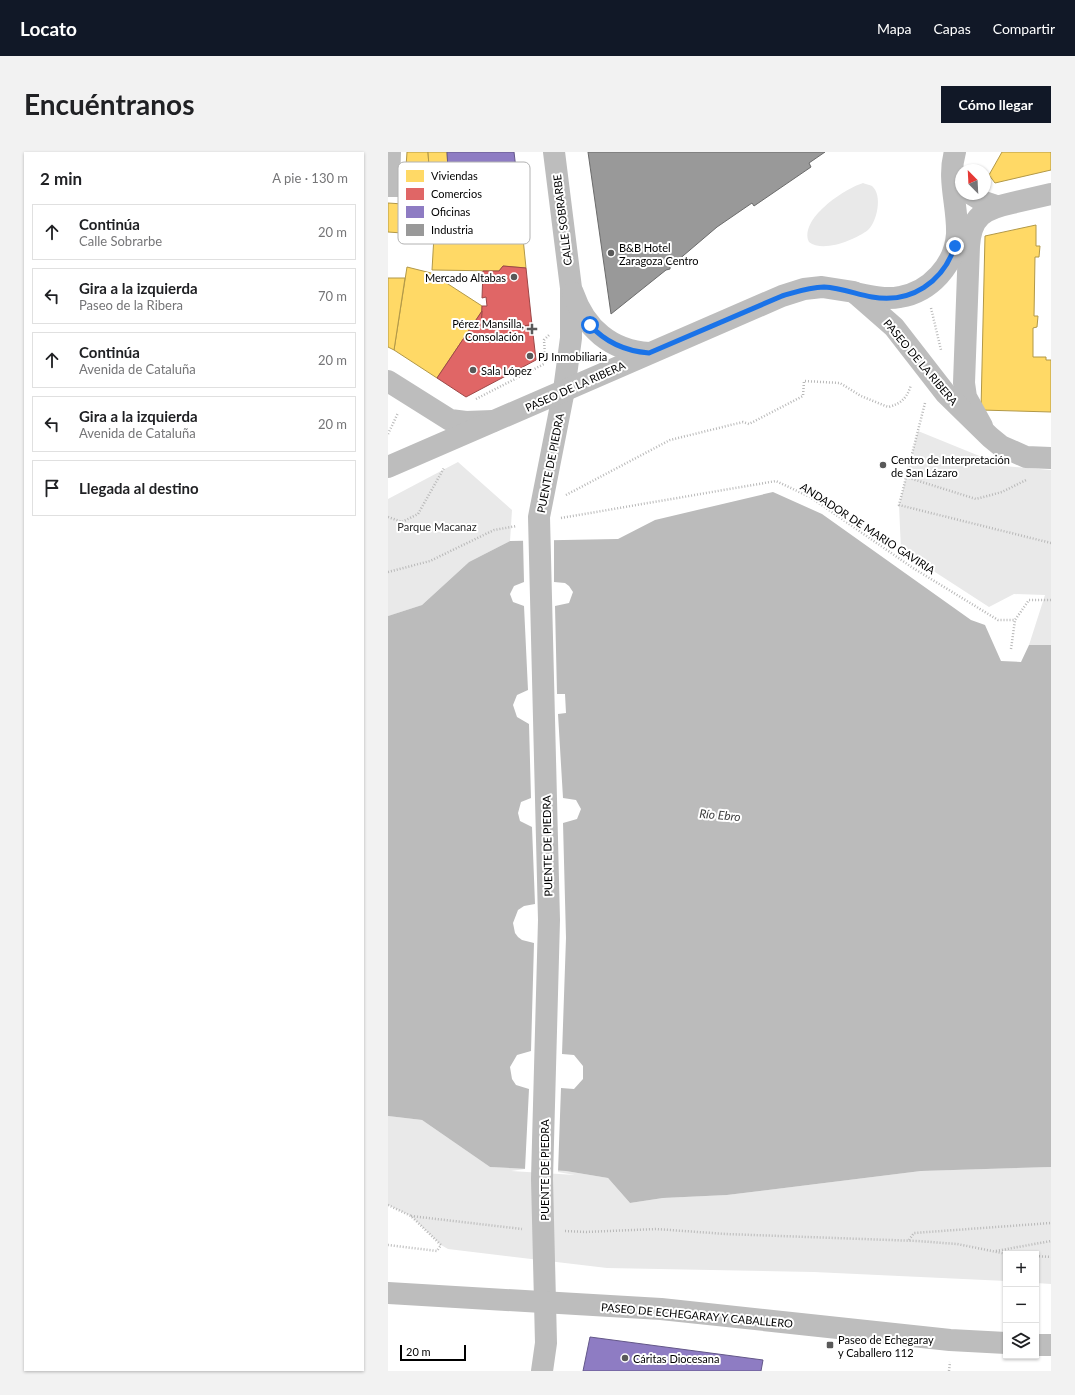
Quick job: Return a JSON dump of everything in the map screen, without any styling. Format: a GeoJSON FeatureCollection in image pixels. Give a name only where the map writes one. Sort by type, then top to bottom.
{"type":"FeatureCollection","features":[{"type":"Feature","properties":{"kind":"main road","name":"CALLE SOBRARBE"},"geometry":{"type":"LineString","coordinates":[[554,152],[571,288],[571,338],[564,390]]}},
{"type":"Feature","properties":{"kind":"main road"},"geometry":{"type":"LineString","coordinates":[[389,159],[389,186],[398,186]]}},
{"type":"Feature","properties":{"kind":"main road"},"geometry":{"type":"LineString","coordinates":[[981,200],[996,206],[1051,194]]}},
{"type":"Feature","properties":{"kind":"main road"},"geometry":{"type":"LineString","coordinates":[[854,292],[873,297],[899,298],[912,294],[937,278],[952,256],[955,246],[956,200]]}},
{"type":"Feature","properties":{"kind":"main road","name":"PASEO DE LA RIBERA"},"geometry":{"type":"LineString","coordinates":[[986,433],[966,397],[964,362],[970,236],[975,221],[987,210],[996,206]]}},
{"type":"Feature","properties":{"kind":"main road","name":"PASEO DE LA RIBERA"},"geometry":{"type":"LineString","coordinates":[[388,466],[496,421],[782,296],[804,289],[822,287],[854,292],[894,327],[946,394],[1000,446],[1026,457],[1051,458]]}},
{"type":"Feature","properties":{"kind":"main road","name":"CALLE SOBRARBE"},"geometry":{"type":"LineString","coordinates":[[571,288],[583,316],[600,336],[619,346],[649,353]]}},
{"type":"Feature","properties":{"kind":"main road"},"geometry":{"type":"LineString","coordinates":[[388,381],[450,420],[466,422],[496,421]]}},
{"type":"Feature","properties":{"kind":"main road","name":"PUENTE DE PIEDRA"},"geometry":{"type":"LineString","coordinates":[[542,1371],[546,1343],[542,1179],[549,920],[548,518],[564,390]]}},
{"type":"Feature","properties":{"kind":"main road","name":"PASEO DE ECHEGARAY Y CABALLERO"},"geometry":{"type":"LineString","coordinates":[[388,1293],[661,1309],[950,1340],[1003,1343]]}},
{"type":"Feature","properties":{"kind":"main road"},"geometry":{"type":"LineString","coordinates":[[1039,1345],[1051,1345]]}},
{"type":"Feature","properties":{"kind":"path"},"geometry":{"type":"LineString","coordinates":[[930,303],[942,354]]}},
{"type":"Feature","properties":{"kind":"path"},"geometry":{"type":"LineString","coordinates":[[472,400],[542,367],[545,359],[544,340],[555,332]]}},
{"type":"Feature","properties":{"kind":"path"},"geometry":{"type":"LineString","coordinates":[[548,518],[561,498],[670,440],[743,422],[749,424],[803,396],[804,381],[840,383],[861,396],[888,408],[902,402],[908,394],[911,385]]}},
{"type":"Feature","properties":{"kind":"path"},"geometry":{"type":"LineString","coordinates":[[926,398],[899,505],[1051,543]]}},
{"type":"Feature","properties":{"kind":"path"},"geometry":{"type":"LineString","coordinates":[[388,434],[398,413]]}},
{"type":"Feature","properties":{"kind":"path"},"geometry":{"type":"LineString","coordinates":[[388,517],[402,522],[418,514],[444,468]]}},
{"type":"Feature","properties":{"kind":"path"},"geometry":{"type":"LineString","coordinates":[[906,477],[976,499],[1002,492],[1032,477]]}},
{"type":"Feature","properties":{"kind":"path","name":"ANDADOR DE MARIO GAVIRIA"},"geometry":{"type":"LineString","coordinates":[[548,518],[776,481],[810,497],[913,568],[998,620],[1014,620]]}},
{"type":"Feature","properties":{"kind":"path"},"geometry":{"type":"LineString","coordinates":[[388,572],[430,561],[494,530],[518,526]]}},
{"type":"Feature","properties":{"kind":"path"},"geometry":{"type":"LineString","coordinates":[[1012,649],[1014,620],[1029,600],[1051,600]]}},
{"type":"Feature","properties":{"kind":"path"},"geometry":{"type":"LineString","coordinates":[[388,1205],[411,1216],[525,1229]]}},
{"type":"Feature","properties":{"kind":"path"},"geometry":{"type":"LineString","coordinates":[[388,1245],[437,1251],[441,1246],[411,1216]]}},
{"type":"Feature","properties":{"kind":"path"},"geometry":{"type":"LineString","coordinates":[[910,1240],[914,1232],[1051,1223]]}},
{"type":"Feature","properties":{"kind":"path"},"geometry":{"type":"LineString","coordinates":[[563,1231],[586,1232],[656,1229],[741,1234],[910,1240],[957,1244],[1003,1253]]}},
{"type":"Feature","properties":{"kind":"path"},"geometry":{"type":"LineString","coordinates":[[995,1252],[1051,1241]]}},
{"type":"Feature","properties":{"kind":"path"},"geometry":{"type":"LineString","coordinates":[[1039,1256],[1051,1257]]}},
{"type":"Feature","properties":{"kind":"path"},"geometry":{"type":"LineString","coordinates":[[949,1371],[950,1359]]}},
{"type":"Feature","properties":{"kind":"green space"},"geometry":{"type":"Polygon","coordinates":[[[863,183],[872,186],[875,190],[878,202],[878,208],[874,221],[868,230],[855,238],[830,246],[815,245],[809,242],[808,233],[811,224],[825,206],[835,198],[863,183]]]}},
{"type":"Feature","properties":{"kind":"green space"},"geometry":{"type":"Polygon","coordinates":[[[918,431],[1004,466],[1051,470],[1051,645],[1029,645],[1045,595],[1014,594],[989,607],[901,550],[899,505],[918,431]]]}},
{"type":"Feature","properties":{"kind":"green space","name":"Parque Macanaz"},"geometry":{"type":"Polygon","coordinates":[[[458,462],[512,510],[510,541],[469,562],[422,605],[388,616],[388,499],[458,462]]]}},
{"type":"Feature","properties":{"kind":"green space"},"geometry":{"type":"Polygon","coordinates":[[[388,1116],[422,1120],[490,1167],[566,1171],[608,1178],[630,1203],[663,1198],[727,1195],[921,1171],[1051,1167],[1051,1284],[1039,1283],[1039,1251],[1003,1251],[1003,1281],[814,1272],[607,1268],[448,1249],[441,1245],[411,1216],[388,1205],[388,1116]]]}},
{"type":"Feature","properties":{"kind":"water","name":"Río Ebro"},"geometry":{"type":"Polygon","coordinates":[[[773,492],[822,514],[971,620],[985,625],[1001,661],[1021,662],[1029,645],[1051,645],[1051,1167],[921,1171],[727,1195],[663,1198],[630,1203],[608,1178],[566,1171],[490,1167],[422,1120],[388,1116],[388,616],[422,605],[469,562],[510,541],[618,539],[655,520],[773,492]]]}},
{"type":"Feature","properties":{"kind":"pier"},"geometry":{"type":"Polygon","coordinates":[[[554,538],[554,582],[565,583],[573,592],[569,603],[555,606],[557,694],[565,694],[566,713],[558,714],[563,798],[576,800],[581,809],[577,819],[563,823],[566,938],[562,1054],[574,1055],[583,1066],[583,1079],[574,1089],[561,1088],[558,1172],[575,1175],[511,1171],[525,1169],[529,1089],[516,1085],[512,1079],[510,1067],[517,1055],[531,1051],[534,943],[522,940],[518,937],[515,933],[513,923],[518,910],[524,906],[535,904],[532,827],[520,821],[518,813],[521,802],[531,798],[529,724],[517,717],[513,705],[517,695],[528,690],[524,606],[513,602],[510,594],[514,586],[524,582],[523,539],[554,538]]]}},
{"type":"Feature","properties":{"kind":"building: Viviendas"},"geometry":{"type":"Polygon","coordinates":[[[407,152],[428,152],[429,162],[406,162],[407,152]]]}},
{"type":"Feature","properties":{"kind":"building: Viviendas"},"geometry":{"type":"Polygon","coordinates":[[[428,152],[447,152],[448,162],[429,162],[428,152]]]}},
{"type":"Feature","properties":{"kind":"building: Viviendas"},"geometry":{"type":"Polygon","coordinates":[[[1002,152],[1051,152],[1051,170],[995,183],[991,178],[991,171],[1002,152]]]}},
{"type":"Feature","properties":{"kind":"building: Viviendas"},"geometry":{"type":"Polygon","coordinates":[[[388,203],[398,204],[398,233],[388,232],[388,203]]]}},
{"type":"Feature","properties":{"kind":"building: Viviendas"},"geometry":{"type":"Polygon","coordinates":[[[1036,225],[1036,246],[1040,246],[1039,257],[1035,257],[1034,316],[1038,316],[1037,327],[1033,328],[1033,357],[1046,357],[1046,360],[1051,360],[1051,412],[981,410],[985,236],[1036,225]]]}},
{"type":"Feature","properties":{"kind":"building: Viviendas"},"geometry":{"type":"Polygon","coordinates":[[[434,244],[524,244],[526,268],[503,266],[499,271],[432,270],[434,244]]]}},
{"type":"Feature","properties":{"kind":"building: Viviendas"},"geometry":{"type":"Polygon","coordinates":[[[407,267],[431,273],[482,306],[482,311],[437,378],[394,350],[407,267]]]}},
{"type":"Feature","properties":{"kind":"building: Viviendas"},"geometry":{"type":"Polygon","coordinates":[[[388,278],[405,278],[394,350],[388,347],[388,278]]]}},
{"type":"Feature","properties":{"kind":"building: Comercios"},"geometry":{"type":"Polygon","coordinates":[[[503,266],[526,268],[532,325],[481,329],[482,306],[487,306],[486,297],[482,298],[483,271],[499,271],[503,266]]]}},
{"type":"Feature","properties":{"kind":"building: Comercios"},"geometry":{"type":"Polygon","coordinates":[[[482,311],[481,329],[532,325],[536,360],[466,397],[437,378],[482,311]]]}},
{"type":"Feature","properties":{"kind":"building: Oficinas"},"geometry":{"type":"Polygon","coordinates":[[[447,152],[514,152],[515,162],[448,162],[447,152]]]}},
{"type":"Feature","properties":{"kind":"building: Oficinas"},"geometry":{"type":"Polygon","coordinates":[[[590,1337],[763,1360],[761,1371],[583,1371],[590,1337]]]}},
{"type":"Feature","properties":{"kind":"building: Industria"},"geometry":{"type":"Polygon","coordinates":[[[588,152],[825,152],[809,163],[811,167],[754,206],[752,203],[717,227],[670,267],[670,269],[666,270],[611,314],[588,152]]]}},
{"type":"Feature","properties":{"kind":"place","name":"B&B Hotel Zaragoza Centro"},"geometry":{"type":"Point","coordinates":[611,253]}},
{"type":"Feature","properties":{"kind":"place","name":"Mercado Altabas"},"geometry":{"type":"Point","coordinates":[514,277]}},
{"type":"Feature","properties":{"kind":"place","name":"Pérez Mansilla, Consolación"},"geometry":{"type":"Point","coordinates":[532,329]}},
{"type":"Feature","properties":{"kind":"place","name":"PJ Inmobiliaria"},"geometry":{"type":"Point","coordinates":[530,356]}},
{"type":"Feature","properties":{"kind":"place","name":"Sala López"},"geometry":{"type":"Point","coordinates":[473,370]}},
{"type":"Feature","properties":{"kind":"place","name":"Centro de Interpretación de San Lázaro"},"geometry":{"type":"Point","coordinates":[883,465]}},
{"type":"Feature","properties":{"kind":"place","name":"Paseo de Echegaray y Caballero 112"},"geometry":{"type":"Point","coordinates":[830,1345]}},
{"type":"Feature","properties":{"kind":"place","name":"Cáritas Diocesana"},"geometry":{"type":"Point","coordinates":[625,1358]}},
{"type":"Feature","properties":{"kind":"route"},"geometry":{"type":"LineString","coordinates":[[590,325],[600,336],[610,342],[631,350],[649,353],[782,296],[804,289],[822,287],[836,288],[873,297],[886,298],[899,298],[912,294],[937,278],[952,256],[955,246]]}}]}
